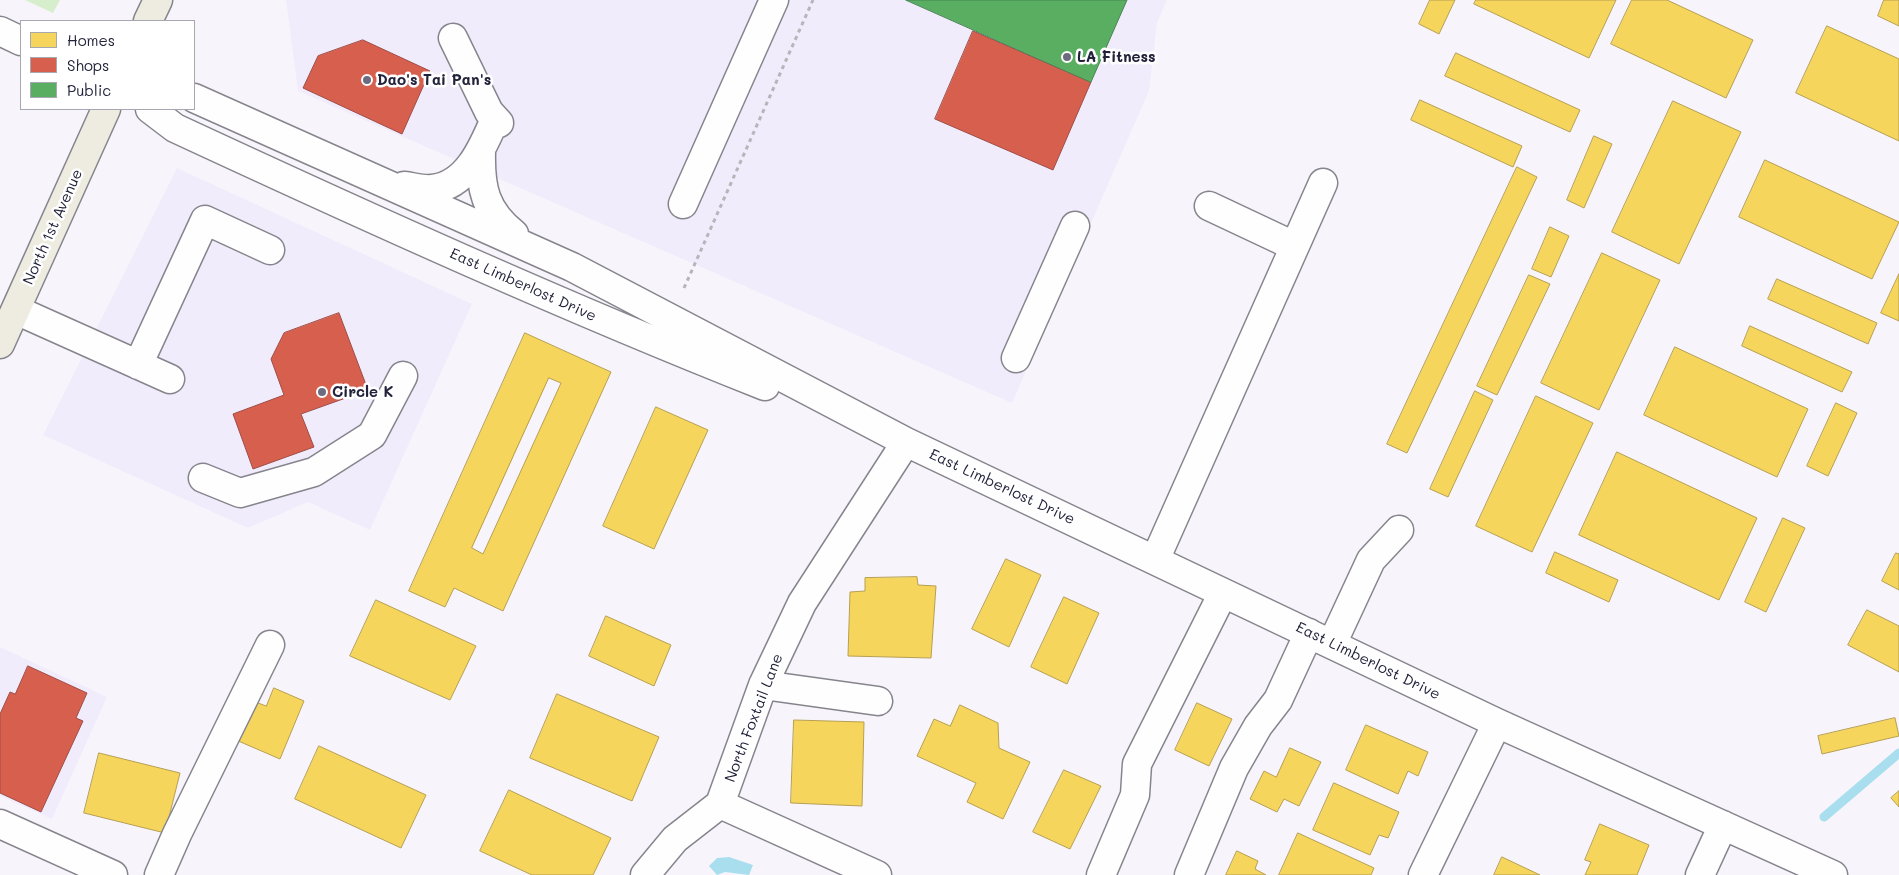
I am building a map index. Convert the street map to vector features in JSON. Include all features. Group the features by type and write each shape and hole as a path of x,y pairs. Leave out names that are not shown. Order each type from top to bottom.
{"main road":[{"path":"148,20 158,0"},
{"name":"North 1st Avenue","path":"0,344 106,110"}],"street":[{"path":"683,204 774,0"},
{"path":"0,31 20,41"},
{"path":"390,185 432,189 452,182 480,152 497,121 489,112 453,38"},
{"name":"East Limberlost Drive","path":"195,98 572,267 906,442 1496,723 1833,875"},
{"name":"East Limberlost Drive","path":"151,110 174,128 504,278 645,339 906,442"},
{"path":"480,152 483,190 489,209 504,226 533,249"},
{"path":"1155,560 1323,183"},
{"path":"1209,206 1294,246"},
{"path":"138,365 204,220 270,250"},
{"path":"1016,358 1075,226"},
{"path":"16,310 170,379"},
{"path":"203,478 240,493 314,472 372,435 403,376"},
{"name":"North Foxtail Lane","path":"720,804 763,685 802,603 906,442"},
{"path":"1189,875 1234,768 1258,726 1320,639 1371,560 1399,530"},
{"path":"1101,875 1135,795 1137,764 1223,592"},
{"path":"159,875 177,834 270,645"},
{"path":"763,685 878,701"},
{"path":"1423,875 1496,723"},
{"path":"646,875 675,839 720,804 877,875"},
{"path":"0,824 114,875"},
{"path":"1700,875 1723,825"}],"path":[{"path":"684,288 813,0"}],"shaded area":[{"path":"286,0 1167,0 1157,23 1149,91 1012,403 298,91"},
{"path":"177,168 472,304 370,530 308,502 248,528 43,435"},
{"path":"0,647 107,697 52,819 0,796"}],"green space":[{"path":"25,0 60,0 53,13"}],"water":[{"path":"729,857 753,865 749,875 725,872 717,875 709,866 717,858"}],"building: Homes":[{"path":"1430,0 1455,0 1439,34 1419,24"},
{"path":"1476,0 1616,0 1589,58 1474,4"},
{"path":"1632,0 1667,0 1753,40 1726,98 1611,44"},
{"path":"1884,0 1899,0 1899,26 1878,16"},
{"path":"1827,26 1899,59 1899,141 1796,93"},
{"path":"1456,53 1580,110 1570,132 1445,76"},
{"path":"1420,100 1522,146 1513,167 1411,120"},
{"path":"1673,101 1741,132 1679,264 1612,232"},
{"path":"1594,136 1612,144 1584,208 1567,200"},
{"path":"1765,160 1899,222 1872,279 1739,217"},
{"path":"1517,167 1537,177 1407,453 1387,444"},
{"path":"1550,227 1569,236 1551,277 1532,269"},
{"path":"1602,253 1660,280 1599,410 1541,383"},
{"path":"1899,274 1899,321 1881,313"},
{"path":"1529,275 1550,284 1497,395 1477,386"},
{"path":"1777,279 1877,323 1868,344 1768,299"},
{"path":"1750,326 1852,372 1842,392 1742,346"},
{"path":"525,333 611,372 503,611 454,588 445,607 409,591","holes":["549,378 561,383 483,554 472,548"]},
{"path":"1675,347 1808,409 1777,477 1644,415"},
{"path":"1475,391 1493,400 1448,497 1430,489"},
{"path":"1536,396 1593,423 1532,552 1476,526"},
{"path":"1836,403 1857,413 1828,476 1807,466"},
{"path":"656,407 708,430 654,549 603,526"},
{"path":"1617,452 1757,518 1719,600 1579,535"},
{"path":"1783,518 1805,528 1766,612 1745,602"},
{"path":"1555,552 1618,580 1609,602 1546,573"},
{"path":"1896,553 1899,554 1899,590 1882,581"},
{"path":"1006,559 1041,575 1009,647 972,629"},
{"path":"917,577 918,585 936,586 931,658 848,656 850,592 865,591 865,578"},
{"path":"1064,597 1099,613 1067,684 1031,667"},
{"path":"376,600 476,646 450,700 350,656"},
{"path":"1867,610 1899,626 1899,672 1848,645"},
{"path":"606,616 671,645 654,686 589,656"},
{"path":"274,688 304,701 280,759 236,740 253,701 266,706"},
{"path":"557,694 659,737 632,801 530,758"},
{"path":"1197,703 1232,719 1209,766 1175,750"},
{"path":"960,705 998,723 999,748 1030,762 1003,819 967,802 976,783 917,756 934,719 950,726"},
{"path":"1895,718 1899,736 1822,754 1818,736"},
{"path":"794,720 864,722 862,806 791,803"},
{"path":"1366,725 1428,752 1418,776 1408,771 1398,794 1346,770"},
{"path":"319,746 426,795 401,848 295,799"},
{"path":"1290,748 1321,762 1299,806 1284,799 1277,812 1250,799 1264,771 1276,777"},
{"path":"99,753 180,773 165,833 84,813"},
{"path":"1064,770 1101,786 1070,849 1033,832"},
{"path":"1334,783 1399,812 1388,838 1379,835 1370,855 1313,830"},
{"path":"509,790 611,838 593,875 532,875 480,851"},
{"path":"1899,791 1899,807 1891,798"},
{"path":"1600,824 1649,845 1637,875 1585,875 1591,862 1585,860"},
{"path":"1298,833 1374,868 1371,875 1279,875"},
{"path":"1237,851 1258,861 1255,869 1266,875 1226,875"},
{"path":"1502,857 1540,875 1494,875"}],"building: Shops":[{"path":"973,31 1091,82 1053,170 935,119"},
{"name":"Dao's Tai Pan's","path":"363,40 430,71 402,134 303,88 318,56"},
{"name":"Circle K","path":"339,313 368,390 301,414 314,447 253,469 233,414 284,395 271,359 284,333"},
{"path":"28,666 87,693 76,718 83,721 41,812 0,793 0,714 10,692 15,694"}],"building: Public":[{"name":"LA Fitness","path":"906,0 1127,0 1091,82"}],"waterway":[{"path":"1824,817 1899,753"}],"place":[{"name":"LA Fitness","path":"1067,57"},
{"name":"Dao's Tai Pan's","path":"367,80"},
{"name":"Circle K","path":"322,392"}]}
